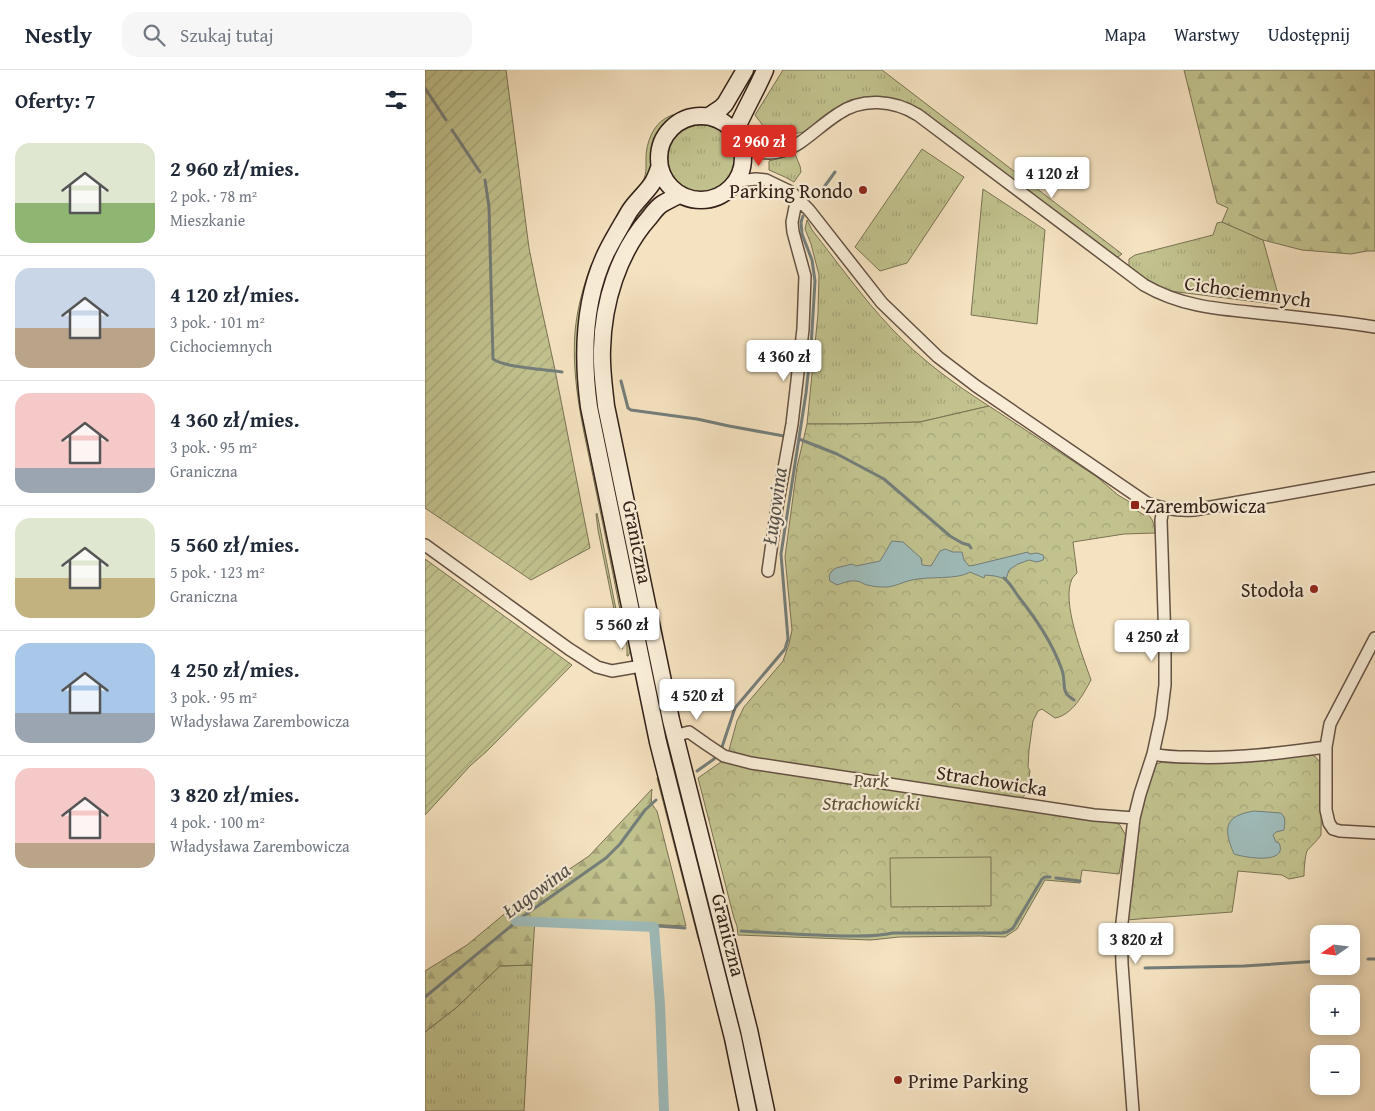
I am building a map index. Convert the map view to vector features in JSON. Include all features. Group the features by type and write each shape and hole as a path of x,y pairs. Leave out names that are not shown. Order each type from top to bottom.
{"main road":[{"path":"709,116 722,121 735,132 742,147 743,165 738,181 725,194 711,200 694,201 679,195 667,185 659,168 659,152 664,136 675,124 696,117 709,116 717,112 724,105 745,70"},
{"path":"735,132 765,70"},
{"name":"Graniczna","path":"659,168 650,187 631,209 604,258 592,292 585,344 587,388 589,407 641,666 658,742 733,1038 748,1111"},
{"name":"Graniczna","path":"679,195 659,207 641,227 618,270 605,316 602,350 603,373 607,406 674,736 749,1030 766,1111"}],"street":[{"name":"Cichociemnych","path":"742,147 761,154 782,151 801,142 837,115 852,107 874,103 901,106 918,115 1155,292 1172,299 1217,309 1375,327"},
{"path":"738,181 766,180 786,189 797,197 882,303 938,357 976,386 1147,503 1163,509 1194,510 1375,478"},
{"path":"768,571 792,424 803,329 805,276 792,222 797,197"},
{"path":"1133,1111 1121,931 1134,818 1153,754 1161,717 1165,685 1161,520 1163,509"},
{"path":"425,545 597,667 612,671 641,666"},
{"path":"1375,638 1330,724 1326,747 1326,810 1329,823 1333,829 1340,831 1375,833"},
{"name":"Strachowicka","path":"674,736 689,732 724,756 751,763 1094,815 1134,818"},
{"path":"1153,754 1217,758 1326,747"}],"green space":[{"path":"425,70 506,70 529,248 590,548 531,580 425,508"},
{"path":"783,70 882,70 1122,254 1118,257 1115,256 925,113 902,101 877,97 844,104 803,132 771,139 771,136 767,135 764,127 755,115"},
{"path":"1184,70 1375,70 1375,251 1351,254 1302,250 1263,240 1222,222 1228,208 1217,203"},
{"path":"681,112 658,135 653,147 652,174 641,185 646,172 646,152 651,135 661,121"},
{"path":"702,125 715,128 726,135 733,146 736,159 733,172 726,183 715,190 702,193 689,190 678,183 671,172 668,159 671,146 678,135 689,128"},
{"path":"922,149 964,177 907,263 880,271 855,247"},
{"path":"795,154 801,172 794,182 769,170 769,161"},
{"path":"983,189 1045,230 1037,324 971,315"},
{"path":"649,202 652,205 598,323 658,694 654,695 597,410 591,348 595,311 609,264 629,228"},
{"path":"807,220 812,230 860,292 902,339 937,370 989,406 920,422 807,424 818,314 819,275 805,229"},
{"path":"1222,222 1263,240 1281,305 1170,291 1148,280 1129,266 1129,259 1135,255 1213,235 1217,223"},
{"path":"591,265 593,269 582,310 631,650 628,656 614,577 583,429 575,371 576,323 585,282"},
{"name":"Park Strachowicki","path":"989,406 1097,477 1118,495 1138,507 1136,510 1144,515 1145,512 1150,516 1154,524 1155,533 1124,534 1073,542 1077,573 1072,579 1069,589 1069,601 1074,629 1091,680 1081,698 1067,713 1055,718 1042,709 1038,711 1033,721 1029,750 1028,767 1030,771 1026,794 1019,800 1111,821 1120,825 1126,836 1119,874 1082,870 1080,883 1045,880 1017,929 1005,937 899,937 871,940 738,935 698,778 721,762 729,750 737,721 744,707 783,661 789,644 792,630 785,557 797,467 807,424 920,422"},
{"path":"597,513 623,645 622,649 598,530"},
{"path":"425,559 572,665 470,766 425,815"},
{"path":"662,709 735,997 760,1111 755,1111 656,710"},
{"path":"1304,752 1315,757 1322,767 1321,835 1307,851 1304,876 1289,879 1282,875 1238,871 1232,912 1126,920 1141,808 1154,765 1165,761"},
{"path":"657,778 661,780 713,983 711,986 706,962 698,938"},
{"path":"652,789 651,801 657,811 686,926 535,919 532,965 500,966 457,1007 425,1032 425,971 467,945 514,906 589,856"},
{"path":"991,857 991,906 891,907 890,858"},
{"path":"532,965 524,1111 425,1111 425,1032 457,1007 500,966"}],"water":[{"path":"892,541 903,542 921,558 922,565 931,566 940,551 945,549 953,552 962,552 964,560 969,566 1028,552 1029,554 1037,553 1044,557 1043,560 1037,562 1029,560 1018,564 1009,570 1006,579 985,575 984,578 970,572 951,577 912,580 886,587 866,585 859,581 837,585 830,581 829,576 836,568 880,561"},
{"path":"1254,811 1281,813 1284,817 1284,830 1273,835 1280,847 1277,855 1259,858 1234,854 1228,837 1229,825 1237,816"}],"waterway":[{"path":"425,88 446,120"},
{"path":"452,130 480,172"},
{"path":"819,194 835,172"},
{"path":"485,180 489,207 493,359 516,366 562,372"},
{"name":"Ługowina","path":"697,771 714,759 722,747 735,708 785,649 788,639 781,554 806,393 815,281 812,260 802,234 801,222 803,216"},
{"path":"621,381 628,408 631,410 697,419 784,436"},
{"path":"799,439 837,454 884,479 950,536 969,545 971,548"},
{"path":"1004,578 1043,631 1062,670 1065,690 1069,697 1074,700"},
{"name":"Ługowina","path":"425,997 522,917 606,858 620,844 645,810 656,800"},
{"path":"741,931 843,936 874,936 893,933 1002,933 1013,928 1042,879 1050,877"},
{"path":"1056,878 1080,881"},
{"path":"516,921 654,927 660,1005 664,1111"},
{"path":"654,927 685,928"},
{"path":"1368,959 1375,959"},
{"path":"1145,968 1244,966 1310,962"}],"place":[{"name":"Parking Rondo","path":"863,190"},
{"name":"Zarembowicza","path":"1135,505"},
{"name":"Stodoła","path":"1314,589"},
{"name":"Prime Parking","path":"898,1080"}]}
